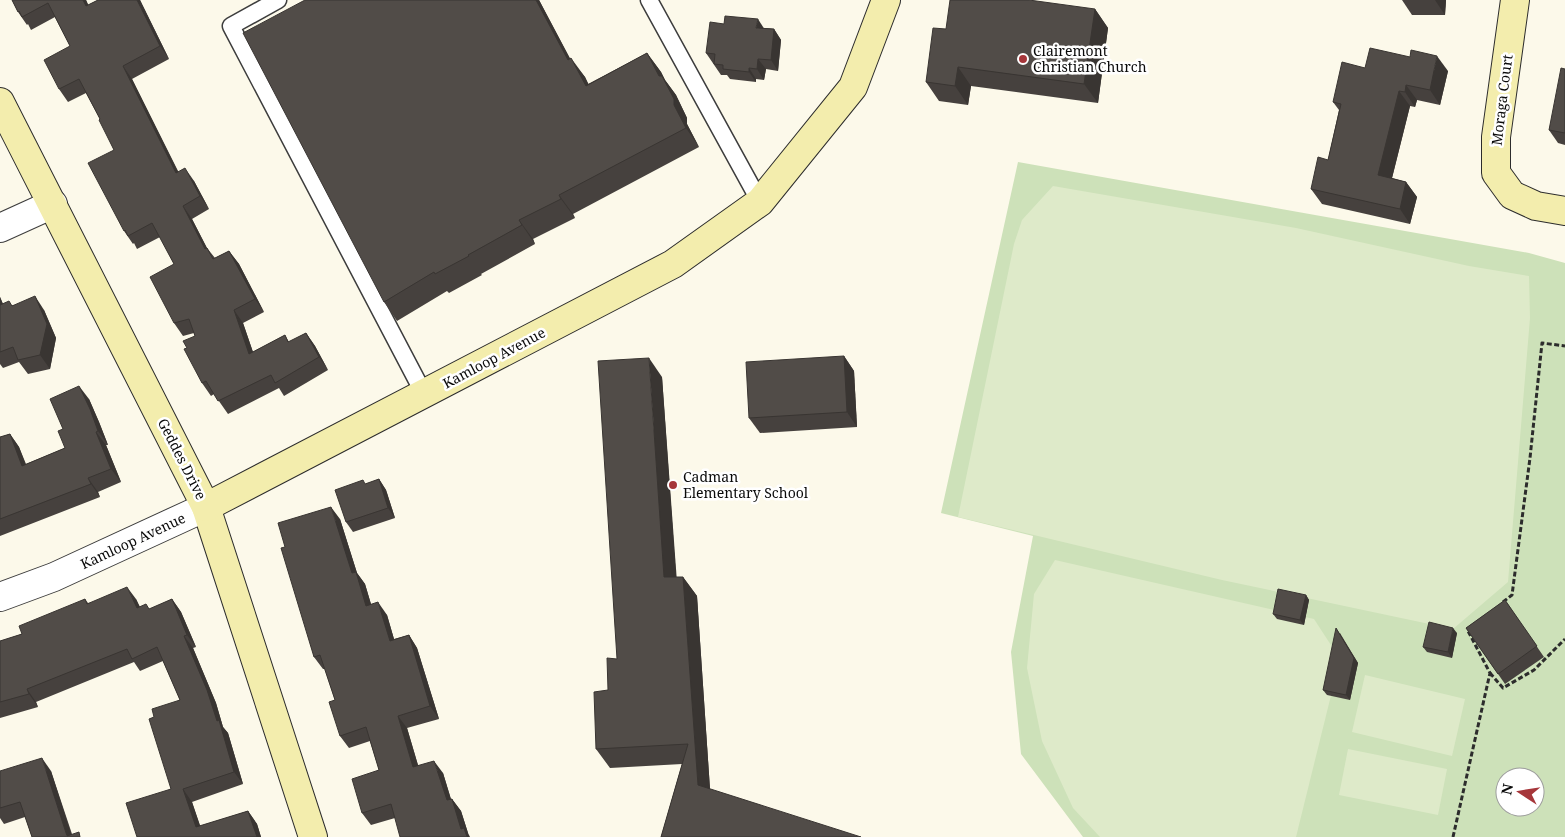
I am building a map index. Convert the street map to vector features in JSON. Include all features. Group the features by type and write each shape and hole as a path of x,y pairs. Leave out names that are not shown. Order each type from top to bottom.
{"street":[{"name":"Kamloop Avenue","path":"0,597 54,577 206,507 673,264 760,202 853,87 886,0"},
{"name":"Moraga Court","path":"1515,0 1496,137 1496,174 1512,195 1536,206 1565,211"},
{"name":"Geddes Drive","path":"0,102 206,507 313,837"},
{"path":"0,228 53,204"}],"lane":[{"path":"278,0 231,26 424,394"},
{"path":"649,0 760,202"}],"path":[{"path":"1498,607 1512,595 1530,458 1542,343 1565,346"},
{"path":"1476,625 1468,631 1490,673 1503,688 1534,670 1565,639"},
{"path":"1453,837 1490,673"}],"green space":[{"path":"1018,162 1529,253 1565,263 1565,837 1083,837 1021,754 1011,652 1033,536 941,513"},
{"path":"1053,186 1296,228 1469,266 1529,276 1530,318 1508,582 1453,629 1222,580 958,517 1014,244 1022,220"},
{"path":"1055,560 1314,619 1340,659 1296,837 1100,837 1073,808 1042,741 1027,668 1034,594"},
{"path":"1365,675 1465,699 1452,756 1352,732"},
{"path":"1348,749 1447,769 1438,815 1339,795"}],"building":[{"path":"12,0 83,0 86,6 98,0 137,0 160,46 123,66 176,173 185,168 200,196 183,206 205,249 207,248 213,259 229,251 255,299 234,310 249,354 285,335 288,342 306,333 319,357 275,383 271,375 218,401 206,381 202,383 184,349 187,348 183,341 195,336 189,319 174,323 150,277 174,264 152,223 128,236 124,231 88,163 114,150 100,119 79,79 59,89 44,60 70,46 48,3 22,17"},
{"path":"305,0 536,0 568,60 571,58 586,86 647,53 674,99 674,105 686,128 559,195 561,199 519,220 522,225 469,256 435,274 434,272 384,302 243,33"},
{"path":"950,0 1029,0 1095,9 1084,84 958,67 955,86 926,82 933,28 946,29"},
{"path":"725,16 758,19 756,28 774,29 771,60 758,59 757,69 749,68 749,72 723,69 723,65 714,64 715,54 706,53 710,22 724,24"},
{"path":"1370,48 1410,57 1411,50 1437,56 1430,90 1406,85 1405,92 1399,91 1378,175 1406,182 1400,209 1311,189 1318,157 1328,160 1341,104 1333,102 1342,62 1365,68"},
{"path":"1561,68 1565,69 1565,133 1549,130"},
{"path":"35,296 47,324 40,355 18,360 13,347 0,352 0,305 9,301 12,306"},
{"path":"844,356 847,412 749,418 746,362"},
{"path":"649,358 664,577 683,577 698,785 861,837 661,837 688,744 596,749 594,692 608,690 607,658 617,659 598,361"},
{"path":"79,386 90,409 98,431 96,432 111,469 88,478 91,484 0,519 0,437 10,434 22,466 65,448 58,431 63,429 50,399"},
{"path":"379,479 388,508 346,522 335,490 363,480 365,484"},
{"path":"331,507 352,573 356,572 366,606 378,602 390,641 409,635 430,706 398,716 413,767 434,761 447,800 452,799 461,829 464,828 467,837 400,837 391,804 362,813 352,779 379,770 366,727 340,736 329,702 335,700 320,655 314,657 281,548 285,547 278,523"},
{"path":"127,587 137,608 146,604 149,609 172,599 187,635 184,636 207,690 217,721 219,720 234,772 183,789 196,827 248,811 257,837 137,837 126,803 171,789 149,719 154,717 152,709 180,700 157,647 132,659 127,649 27,689 29,694 0,702 0,641 22,634 19,626 85,599 87,604"},
{"path":"1278,589 1306,595 1300,620 1273,614"},
{"path":"1505,600 1537,646 1498,674 1466,628"},
{"path":"1429,622 1453,628 1448,652 1423,647"},
{"path":"1336,628 1354,658 1346,695 1323,690"},
{"path":"42,758 67,836 79,832 80,837 32,837 20,802 0,808 0,771"}],"place":[{"name":"Clairemont Christian Church","path":"1023,59"},
{"name":"Cadman Elementary School","path":"673,485"}]}
